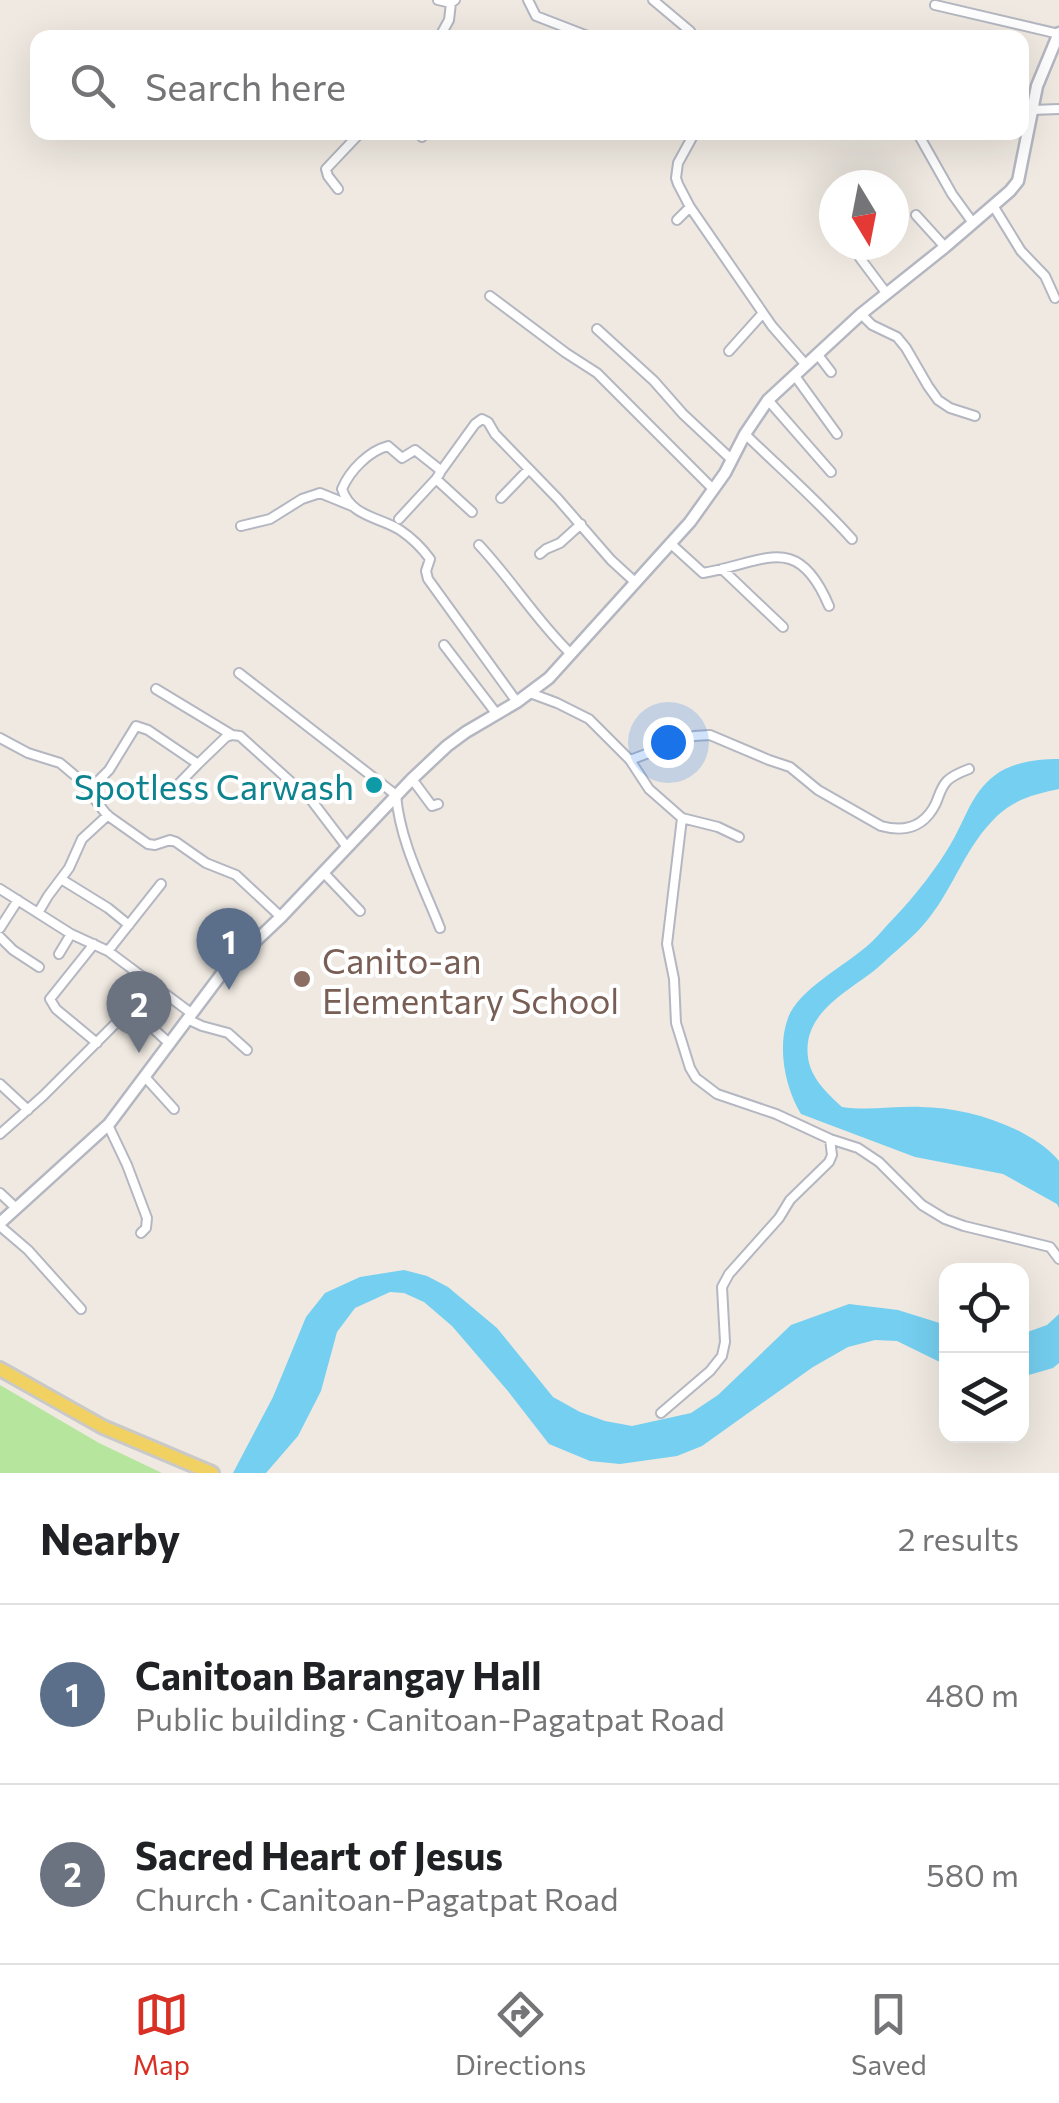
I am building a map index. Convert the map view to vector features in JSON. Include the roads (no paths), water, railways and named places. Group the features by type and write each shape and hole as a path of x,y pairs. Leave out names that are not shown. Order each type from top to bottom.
{"main road":[{"path":"0,1369 103,1427 212,1473"}],"street":[{"path":"438,0 453,1 443,30"},
{"path":"528,0 536,16 572,30"},
{"path":"653,0 690,30"},
{"path":"934,5 1059,33 1029,116"},
{"path":"1030,110 1059,109"},
{"path":"338,189 326,169 353,140"},
{"path":"691,140 678,163 676,178 690,207 772,326 806,365"},
{"path":"922,140 973,223"},
{"path":"81,1308 0,1224 108,1125 223,972 282,917 412,779 447,746 550,678 690,522 725,473 768,400 861,314 994,206 1018,180 1025,140"},
{"path":"994,206 1022,251 1045,276 1055,298"},
{"path":"678,220 690,207"},
{"path":"916,214 945,247"},
{"path":"862,260 887,294"},
{"path":"490,296 566,354 598,372 712,488"},
{"path":"730,350 763,313"},
{"path":"861,314 906,348 938,400 974,416"},
{"path":"598,328 731,458"},
{"path":"818,355 831,372"},
{"path":"796,376 837,434"},
{"path":"768,400 831,472"},
{"path":"399,520 438,475 474,424 482,419 635,582"},
{"path":"745,434 786,476 823,506 852,539"},
{"path":"472,512 417,450 401,458 388,446 382,447 353,470 344,483 344,494 356,507 370,518 399,529 420,546 430,559 426,571 432,586 517,702"},
{"path":"501,498 529,468"},
{"path":"241,526 270,519 320,493 356,507"},
{"path":"540,554 560,543 580,524"},
{"path":"670,544 703,573 772,556 790,558 802,564 820,584 829,606"},
{"path":"479,545 570,653"},
{"path":"722,569 783,627"},
{"path":"444,645 496,714"},
{"path":"239,673 396,795 409,852 440,928"},
{"path":"156,689 246,740 312,801 347,847"},
{"path":"530,693 589,719 630,760 648,788 682,818 738,836"},
{"path":"88,790 110,770 136,726 198,764"},
{"path":"630,760 694,736 710,734 790,767 818,790 892,829 910,828 923,821 946,782 969,769"},
{"path":"168,795 220,742 232,735"},
{"path":"0,738 28,753 60,762 108,815 148,844 174,840 206,864 236,875 282,917"},
{"path":"412,779 432,806 438,804"},
{"path":"38,913 69,868 82,839 108,815"},
{"path":"682,818 667,944 674,979 674,1014 690,1068 702,1084 717,1094 858,1148 936,1214 964,1226 1050,1246 1059,1259"},
{"path":"323,872 360,911"},
{"path":"61,879 129,924"},
{"path":"108,951 161,884"},
{"path":"0,889 71,934 108,951 202,1026 228,1032 247,1050"},
{"path":"0,928 18,900"},
{"path":"60,954 71,934"},
{"path":"0,938 39,967"},
{"path":"94,944 50,1000 96,1043"},
{"path":"0,1134 133,1010 170,1044"},
{"path":"145,1077 174,1109"},
{"path":"0,1084 28,1110"},
{"path":"108,1125 147,1218 141,1233"},
{"path":"662,1413 722,1356 722,1287 790,1200 829,1162 830,1139"},
{"path":"0,1193 16,1208"}],"water":[{"path":"1059,759 1059,789 1026,798 997,816 977,840 924,924 819,1016 812,1028 808,1053 816,1079 842,1107 957,1111 995,1121 1031,1138 1059,1161 1059,1208 1003,1174 915,1157 801,1114 787,1080 783,1042 793,1008 811,988 870,944 909,901 940,861 986,783 1017,764"},
{"path":"404,1270 448,1287 497,1328 553,1397 580,1412 632,1426 691,1413 718,1395 791,1325 849,1304 898,1310 939,1323 939,1362 897,1341 875,1340 848,1347 813,1367 702,1446 677,1456 620,1464 590,1461 549,1444 452,1326 424,1302 390,1292 355,1308 337,1332 321,1391 298,1436 266,1473 233,1473 273,1397 306,1317 325,1293 360,1277"},
{"path":"1059,1314 1059,1363 1029,1375 1029,1331 1047,1325"}],"place":[{"name":"Spotless Carwash","path":"374,785"},
{"name":"Canito-an Elementary School","path":"302,979"},
{"name":"Canitoan Barangay Hall","path":"229,990"},
{"name":"Sacred Heart of Jesus","path":"139,1053"}]}
